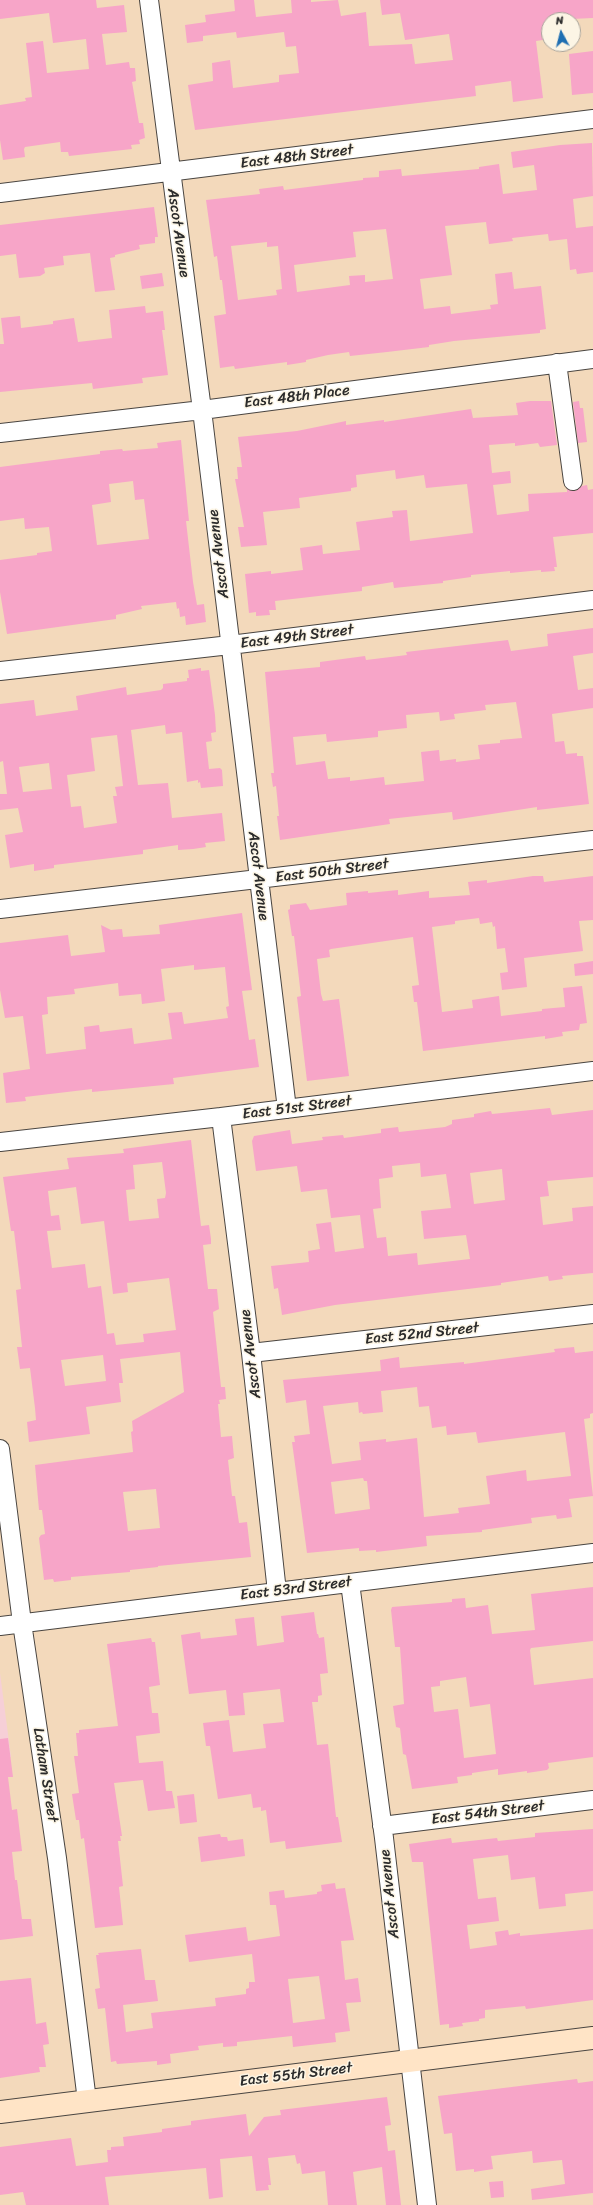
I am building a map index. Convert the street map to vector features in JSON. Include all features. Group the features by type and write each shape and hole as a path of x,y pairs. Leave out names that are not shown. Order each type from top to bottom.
{"street":[{"name":"Ascot Avenue","path":"149,0 170,173 202,410 287,1109"},
{"name":"East 48th Street","path":"0,193 170,173 593,119"},
{"name":"East 48th Place","path":"0,433 202,410 593,359"},
{"path":"557,364 573,481"},
{"name":"East 49th Street","path":"0,671 230,645 593,600"},
{"name":"East 50th Street","path":"0,909 593,840"},
{"name":"East 51st Street","path":"0,1142 221,1117 593,1071"},
{"name":"Ascot Avenue","path":"221,1117 251,1353 277,1592"},
{"name":"East 52nd Street","path":"251,1353 593,1314"},
{"name":"Latham Street","path":"0,1449 22,1623 57,1858 86,2101"},
{"name":"East 53rd Street","path":"0,1626 593,1553"},
{"name":"Ascot Avenue","path":"350,1583 382,1826 427,2205"},
{"name":"East 54th Street","path":"382,1826 593,1800"},
{"name":"East 55th Street","path":"0,2112 593,2038"}],"shaded area":[{"path":"0,1673 11,1757 0,1758"}],"building":[{"path":"0,0 96,0 97,8 124,5 127,32 102,34 106,65 129,62 130,68 135,68 136,81 132,82 139,123 143,123 145,138 139,140 140,144 131,145 132,149 69,156 68,152 61,152 60,142 25,147 25,157 3,160 0,140 0,105 26,101 25,98 32,97 26,43 43,41 47,73 89,69 86,39 53,43 49,13 0,19"},
{"path":"234,0 254,0 256,17 292,13 291,0 311,0 311,2 338,0 341,16 366,12 369,46 412,44 415,64 453,60 449,34 405,40 400,13 382,15 380,0 593,0 593,18 581,19 581,12 541,12 541,40 536,41 543,98 513,102 511,81 475,86 476,96 195,130 188,85 213,81 212,63 230,60 233,88 279,82 279,75 299,73 296,46 286,47 284,32 237,38 236,32 203,36 203,41 187,43 185,25 206,22 205,15 235,11"},
{"path":"593,51 593,93 572,95 569,54"},
{"path":"592,143 593,196 573,199 576,228 593,226 593,272 577,274 576,269 570,270 567,239 549,241 548,234 512,238 513,241 489,244 486,222 445,226 452,275 420,279 424,309 450,306 451,314 491,309 490,305 498,304 495,274 512,272 514,289 541,286 546,329 540,330 540,333 454,341 429,345 429,347 350,356 349,352 328,355 306,360 306,362 287,365 287,362 235,369 234,366 220,368 214,316 226,314 222,280 220,280 217,256 214,257 206,200 260,194 259,189 283,186 284,190 363,180 363,178 379,177 379,171 401,169 402,176 479,169 479,167 499,164 503,194 537,190 534,165 513,168 511,152 560,145","holes":["386,229 393,279 365,282 365,275 349,276 350,285 297,292 294,265 356,257 353,232","267,242 267,247 278,246 282,289 276,290 277,295 238,300 231,246"]},
{"path":"154,207 158,237 155,237 155,243 139,245 140,249 115,255 115,257 110,258 115,290 95,292 90,253 63,256 64,265 44,268 45,273 40,276 19,278 16,254 0,256 0,225"},
{"path":"162,273 164,286 142,289 140,276"},
{"path":"145,306 146,313 163,311 165,330 162,330 168,375 142,378 143,383 93,389 92,383 0,392 0,344 4,344 1,318 20,316 21,328 53,324 53,321 74,318 78,342 112,338 109,310"},
{"path":"551,401 557,445 540,447 538,443 515,446 515,443 489,445 492,473 510,471 511,483 493,485 497,515 529,511 528,494 567,492 567,489 575,491 582,486 587,485 588,490 593,489 593,533 553,537 557,567 554,567 555,571 541,572 541,570 510,573 510,571 471,575 471,577 443,581 443,583 394,588 393,582 362,587 362,591 275,601 276,610 269,610 270,615 256,616 256,612 249,613 245,574 271,571 271,574 303,570 300,548 322,545 323,554 360,550 356,522 393,517 392,511 407,510 410,541 473,533 467,484 426,488 424,475 396,479 395,470 356,475 357,487 351,488 351,491 299,498 300,508 263,512 267,545 241,547 238,527 244,527 235,479 238,479 237,467 242,467 238,437 297,431 346,421 346,425 384,420 384,422 471,409 473,418 518,415 516,403"},
{"path":"579,401 580,408 583,408 587,442 578,443 573,402"},
{"path":"181,440 189,521 186,521 193,582 197,605 204,604 206,622 186,625 185,616 180,617 179,608 177,609 176,602 141,606 142,609 116,615 116,619 7,634 0,592 0,560 37,555 37,553 52,551 49,527 25,529 24,518 0,521 0,467 100,454 100,451 158,448 157,443","holes":["133,481 135,500 144,499 149,539 97,545 92,505 111,502 109,484"]},
{"path":"593,628 593,653 573,656 578,690 593,688 593,708 552,714 555,742 564,741 566,754 577,753 577,756 583,756 589,804 537,810 537,807 453,820 452,812 389,819 390,824 280,840 277,816 279,816 276,786 273,787 271,773 274,773 265,672 320,667 320,662 365,656 366,660 407,655 406,652 508,640 511,651 548,646 547,634","holes":["516,702 522,738 500,740 500,743 478,745 480,759 456,762 456,759 440,761 439,750 421,752 424,781 385,785 384,777 350,781 350,777 328,779 325,761 296,765 293,737 326,734 327,742 378,737 378,731 407,728 406,715 439,712 440,721 455,719 454,714 486,710 485,705"]},
{"path":"201,668 201,671 209,670 216,732 211,733 212,741 206,742 209,769 220,768 222,770 223,786 201,788 198,780 187,782 182,732 166,734 165,725 131,730 138,785 168,783 172,818 222,813 225,841 205,843 206,847 193,849 178,850 178,845 143,850 143,854 54,865 54,868 34,871 34,864 10,868 5,835 23,832 18,808 0,810 0,794 7,794 3,761 0,762 0,704 34,700 36,716 78,710 76,696 126,687 127,695 161,690 163,688 163,684 187,681 187,678 189,678 188,670","holes":["117,735 123,786 115,787 117,796 113,796 117,823 84,828 81,806 71,807 67,775 95,771 91,738","49,763 52,789 23,792 19,767"]},
{"path":"533,876 543,876 544,882 593,876 593,920 579,921 583,951 524,958 527,987 502,990 500,973 508,972 505,948 497,949 495,926 493,927 492,922 480,924 479,918 455,921 455,924 432,927 442,1012 473,1008 472,1000 499,996 501,1016 542,1011 542,1009 565,1007 563,988 582,986 587,1023 580,1024 579,1030 562,1032 563,1036 545,1039 545,1036 423,1051 417,1002 414,1002 412,986 419,985 413,937 331,949 329,950 330,957 317,959 321,994 323,1001 339,999 349,1076 307,1081 297,997 301,996 294,936 292,936 288,910 290,909 290,905 306,903 310,910 347,905 346,893 368,891 368,893 398,890 398,895 429,891 429,898 470,895 468,882 487,880 487,883"},
{"path":"242,913 252,990 242,991 249,1040 255,1039 259,1067 173,1078 174,1084 92,1092 92,1089 25,1097 26,1101 6,1103 3,1073 30,1069 23,1016 5,1018 0,990 0,943 68,935 71,956 105,952 101,925 111,930 122,929 123,937 160,934 159,925","holes":["194,965 194,970 225,967 229,1006 226,1007 228,1018 184,1024 182,1012 168,1013 172,1039 134,1044 132,1028 100,1032 99,1025 84,1027 86,1049 46,1054 42,1015 48,1014 47,997 75,994 74,989 118,983 119,996 141,994 142,1004 165,1001 161,969"]},
{"path":"593,961 593,974 575,976 574,964"},
{"path":"550,1108 552,1115 593,1110 593,1177 547,1181 549,1196 540,1197 543,1225 573,1221 572,1208 593,1206 593,1273 562,1276 563,1279 549,1281 548,1276 501,1283 501,1285 335,1305 282,1315 278,1288 274,1289 271,1266 309,1262 308,1251 320,1249 316,1224 331,1222 335,1252 364,1248 360,1215 331,1218 327,1189 301,1192 297,1166 256,1171 252,1141 254,1136 290,1130 292,1144 323,1140 322,1137 343,1135 344,1138 381,1133 381,1129 398,1127 399,1132 445,1127 452,1124 452,1120 474,1117 474,1114 491,1111 492,1114","holes":["420,1163 421,1177 446,1174 451,1208 421,1211 424,1239 466,1235 470,1259 418,1265 417,1253 388,1256 386,1237 377,1238 373,1209 381,1208 379,1179 393,1177 392,1166","502,1169 505,1200 474,1204 470,1173"]},
{"path":"191,1140 201,1226 209,1225 211,1239 211,1244 203,1245 208,1289 217,1289 219,1309 213,1312 221,1387 225,1387 226,1399 219,1400 220,1404 218,1404 221,1437 232,1436 234,1458 228,1460 232,1496 235,1496 239,1523 247,1522 251,1557 158,1566 130,1570 130,1572 71,1577 71,1580 54,1582 53,1579 44,1580 39,1538 41,1535 45,1534 42,1510 39,1510 35,1465 133,1452 131,1432 133,1431 132,1421 184,1392 180,1352 120,1359 123,1383 119,1383 121,1402 86,1407 90,1434 29,1442 27,1422 36,1420 35,1408 30,1368 20,1369 17,1347 22,1347 16,1290 21,1289 14,1231 11,1231 3,1177 69,1169 67,1158 124,1153 123,1149","holes":["162,1162 166,1193 165,1198 157,1199 159,1218 129,1221 126,1190 135,1189 133,1165","76,1187 81,1224 104,1221 113,1294 128,1292 127,1283 169,1278 176,1330 143,1334 144,1342 116,1345 114,1333 107,1334 101,1286 88,1288 85,1264 52,1268 47,1231 61,1230 59,1215 51,1216 48,1191","103,1355 106,1381 65,1386 61,1360","156,1489 160,1528 128,1531 123,1492"]},
{"path":"574,1347 575,1353 593,1351 593,1413 590,1414 590,1418 584,1419 593,1496 569,1499 572,1517 557,1519 556,1515 531,1518 532,1523 482,1530 482,1532 426,1536 427,1546 376,1552 376,1550 359,1551 359,1548 307,1553 292,1442 295,1442 294,1436 310,1434 306,1400 286,1403 283,1380 381,1371 380,1360 399,1357 400,1368 464,1362 464,1364 555,1352 554,1349","holes":["417,1387 419,1407 429,1406 432,1428 446,1426 447,1435 476,1432 478,1443 565,1432 571,1476 527,1481 526,1470 486,1476 490,1504 458,1508 459,1513 424,1517 417,1438 386,1442 386,1439 359,1442 361,1460 332,1464 323,1406 358,1402 359,1413 383,1412 381,1391","363,1478 364,1481 367,1481 370,1509 335,1514 331,1482"]},
{"path":"593,1587 593,1641 531,1648 530,1650 534,1685 593,1678 593,1757 548,1763 549,1768 547,1770 527,1773 527,1771 498,1775 498,1769 472,1773 472,1775 457,1777 458,1783 412,1789 406,1755 403,1754 400,1728 396,1727 393,1706 404,1704 400,1647 395,1647 391,1610 392,1607 452,1602 452,1599 465,1598 466,1608 488,1605 492,1634 535,1630 531,1594","holes":["466,1677 470,1707 490,1704 496,1754 464,1758 458,1709 434,1712 431,1687 440,1686 440,1681"]},
{"path":"314,1612 317,1634 319,1638 324,1637 328,1673 320,1674 322,1695 318,1696 318,1702 312,1702 317,1745 328,1744 336,1817 338,1817 342,1842 286,1849 285,1841 270,1843 266,1810 261,1811 261,1807 253,1808 251,1794 218,1799 210,1746 206,1746 203,1723 229,1720 233,1752 266,1748 263,1724 284,1722 280,1689 243,1693 245,1715 229,1716 226,1690 189,1694 181,1635 200,1632 201,1639 237,1635 235,1619 254,1617 257,1646 284,1642 281,1616"},
{"path":"151,1638 152,1642 155,1642 160,1685 149,1687 152,1713 158,1713 160,1733 136,1736 139,1763 163,1761 166,1791 172,1791 175,1808 148,1811 143,1780 114,1783 122,1836 120,1836 121,1841 118,1841 123,1886 119,1887 123,1925 95,1928 84,1838 81,1839 79,1820 76,1820 72,1794 79,1793 74,1756 78,1756 76,1733 79,1733 79,1730 118,1726 107,1644"},
{"path":"8,1738 13,1777 8,1777 12,1810 17,1809 22,1851 12,1852 15,1880 17,1880 22,1919 31,1919 33,1936 0,1940 0,1739"},
{"path":"194,1794 197,1822 180,1824 177,1796"},
{"path":"593,1829 593,1891 565,1894 566,1906 539,1909 535,1877 511,1880 508,1855 473,1859 478,1899 496,1897 499,1921 467,1925 470,1949 497,1945 495,1932 508,1930 509,1935 520,1933 520,1936 593,1929 593,2000 526,2009 525,2006 485,2010 485,2018 479,2019 479,2021 462,2023 463,2026 449,2028 449,2024 440,2025 423,1862 412,1862 409,1844 451,1838 452,1843 497,1838 498,1841 535,1837 535,1833"},
{"path":"220,1834 221,1837 227,1837 228,1841 243,1839 245,1856 201,1862 198,1837"},
{"path":"335,1883 336,1889 345,1888 354,1940 341,1941 345,1980 358,1978 361,2002 346,2003 350,2031 335,2033 336,2042 293,2047 292,2036 237,2042 237,2046 223,2047 223,2043 198,2046 199,2050 170,2054 171,2063 157,2065 157,2061 117,2064 116,2061 111,2062 105,2008 98,2009 95,1989 100,1988 96,1955 99,1955 98,1953 141,1949 145,1980 155,1980 158,2001 123,2005 126,2032 153,2028 151,2013 216,2006 215,1998 246,1994 246,1989 249,1988 249,1982 255,1982 252,1954 189,1962 185,1935 246,1927 248,1941 280,1936 276,1905 270,1905 269,1892 284,1890 285,1898 317,1894 317,1892 322,1891 321,1885","holes":["319,1976 325,2019 293,2023 288,1979"]},
{"path":"31,1978 36,2024 46,2022 49,2044 43,2045 46,2067 39,2067 40,2072 0,2078 0,1981"},
{"path":"577,2079 578,2083 593,2081 593,2193 532,2200 531,2189 565,2184 562,2160 533,2163 532,2151 491,2156 493,2169 474,2172 474,2169 456,2171 452,2133 444,2134 438,2096"},
{"path":"387,2097 391,2125 385,2126 388,2151 395,2150 401,2205 386,2205 382,2167 353,2172 357,2205 328,2205 325,2171 302,2174 300,2163 297,2164 295,2155 268,2158 271,2185 268,2185 269,2190 256,2191 252,2156 220,2159 223,2197 209,2199 206,2168 105,2177 109,2205 26,2205 23,2192 0,2195 0,2147 71,2138 76,2166 108,2162 107,2150 111,2150 111,2147 124,2146 123,2137 162,2132 162,2129 191,2125 191,2121 246,2114 249,2136 264,2117 281,2115 280,2110"},
{"path":"503,2181 504,2197 491,2198 489,2182"}]}
